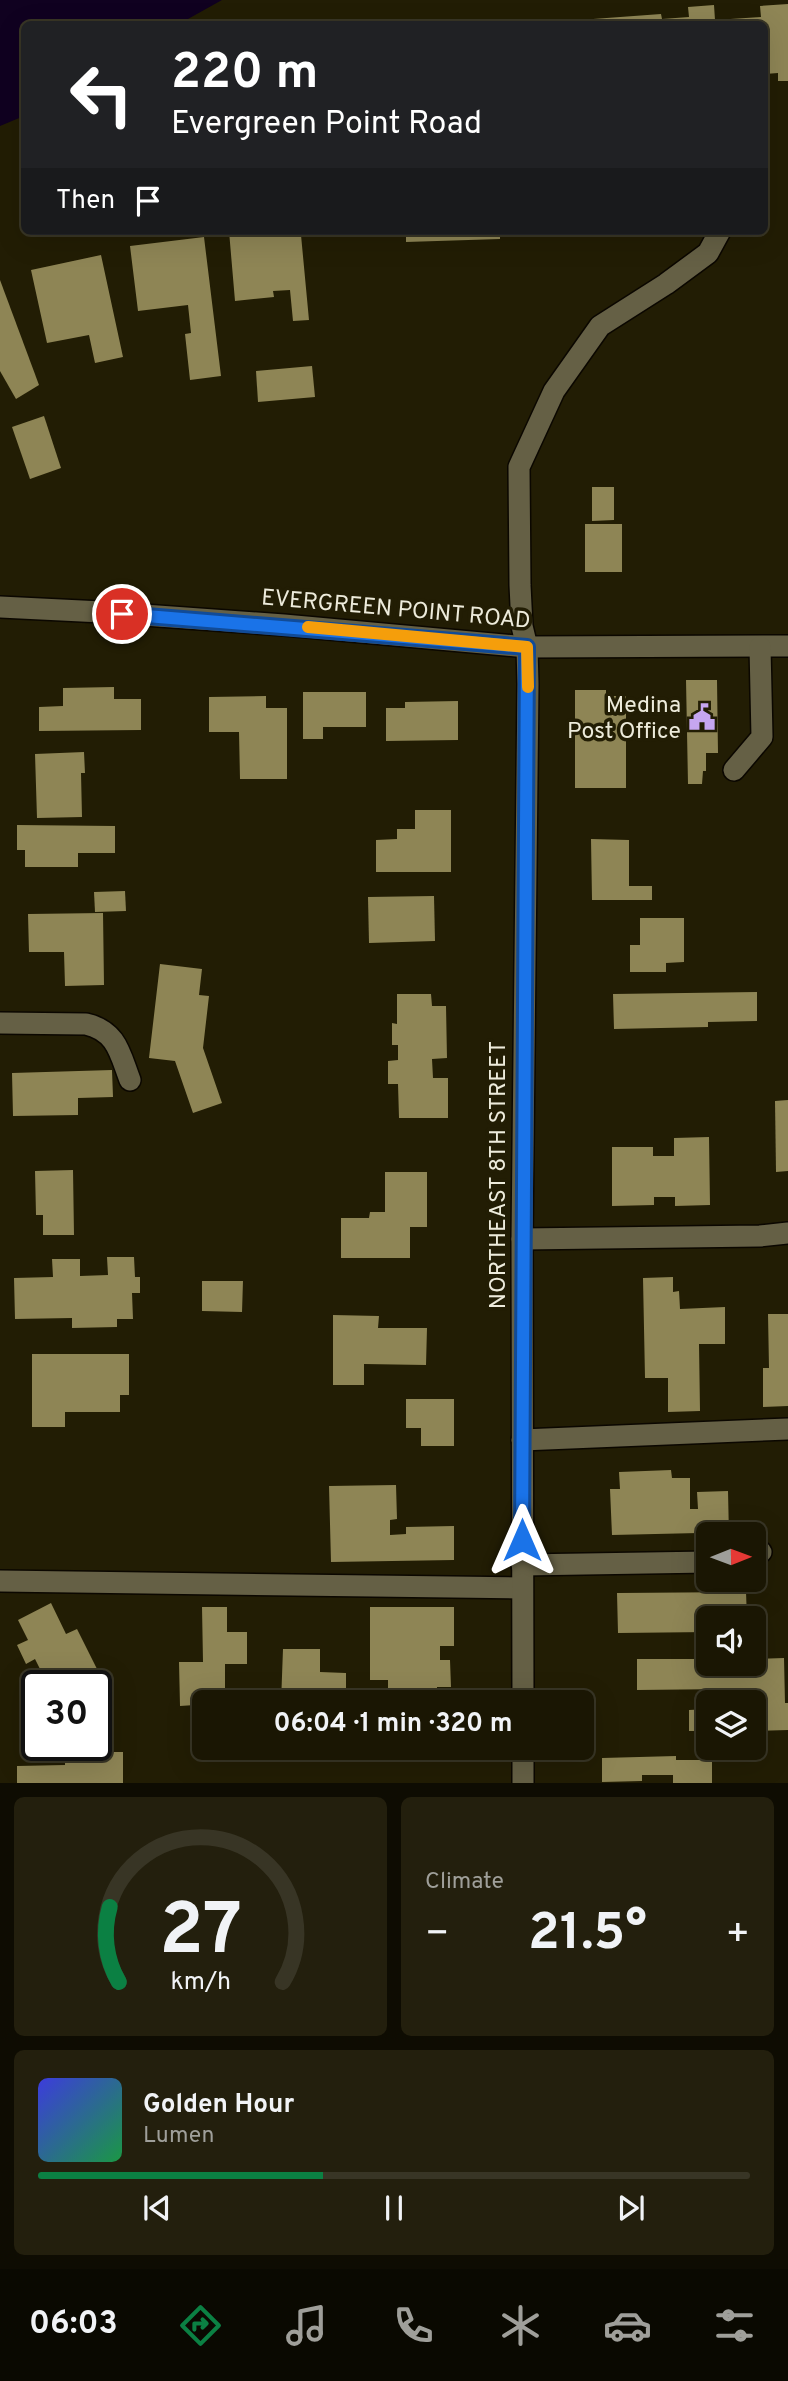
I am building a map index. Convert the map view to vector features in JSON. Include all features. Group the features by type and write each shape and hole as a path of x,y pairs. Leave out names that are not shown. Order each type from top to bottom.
{"street":[{"name":"NORTHEAST 8TH STREET","path":"523,1690 522,1239 527,647 522,625 520,585 519,467 548,401 600,326 666,284 708,253 718,235"},
{"name":"EVERGREEN POINT ROAD","path":"0,607 271,624 527,647 788,646"},
{"path":"733,771 762,737 760,646"},
{"path":"0,1023 86,1024 99,1027 114,1040 130,1080"},
{"path":"522,1239 760,1236 788,1233"},
{"path":"522,1440 788,1429"},
{"path":"522,1565 696,1562"},
{"path":"0,1581 522,1588"},
{"path":"523,1760 523,1783"}],"shaded area":[{"path":"0,0 222,0 184,21 21,21 21,117 0,126"}],"building":[{"path":"788,4 788,81 778,81 778,73 768,74 768,21 593,21 661,14 662,19 689,17 688,7 714,5 715,20 761,17 760,6"},
{"path":"229,235 301,235 309,320 293,321 290,290 273,291 274,297 235,301"},
{"path":"406,235 500,235 500,239 406,242"},
{"path":"204,237 221,376 190,380 185,334 191,333 188,305 138,311 130,246"},
{"path":"101,255 123,357 95,363 89,335 47,343 31,270"},
{"path":"0,280 39,385 16,399 0,371"},
{"path":"312,366 315,397 258,402 256,371"},
{"path":"44,416 61,468 30,479 12,427"},
{"path":"592,487 614,487 614,520 592,521"},
{"path":"585,524 622,524 622,572 585,572"},
{"name":"Medina Post Office","path":"686,680 717,680 718,753 706,753 706,771 703,771 702,784 688,784"},
{"path":"114,687 114,699 141,699 141,730 39,731 39,707 63,706 63,688"},
{"path":"575,690 606,690 606,696 626,696 626,788 575,788"},
{"path":"303,692 366,692 366,727 323,727 323,739 303,739"},
{"path":"266,696 266,708 287,708 287,779 240,779 239,732 209,732 209,697"},
{"path":"458,701 458,740 386,741 386,708 405,708 405,702"},
{"path":"84,752 85,773 81,773 82,817 37,818 35,754"},
{"path":"415,810 451,810 451,872 376,872 376,840 397,839 397,829 415,829"},
{"path":"17,825 115,826 115,853 78,853 78,867 25,867 25,850 17,850"},
{"path":"591,839 629,840 629,886 652,886 652,900 592,900"},
{"path":"125,891 126,911 95,912 94,892"},
{"path":"434,896 435,941 369,943 368,897"},
{"path":"103,913 104,985 65,986 64,952 29,952 28,914"},
{"path":"640,918 684,918 684,962 666,963 666,972 630,972 630,945 640,945"},
{"path":"160,964 202,969 199,995 209,996 203,1048 222,1103 193,1113 175,1061 149,1058"},
{"path":"757,992 757,1021 708,1022 708,1027 614,1029 613,994"},
{"path":"397,994 431,994 432,1006 446,1006 447,1058 432,1059 433,1078 448,1078 448,1118 399,1118 398,1084 388,1084 388,1061 398,1060 398,1045 392,1045 392,1023 397,1024"},
{"path":"112,1070 113,1097 78,1098 78,1115 13,1116 12,1073"},
{"path":"788,1100 788,1171 776,1172 775,1101"},
{"path":"709,1137 710,1205 675,1206 675,1197 654,1197 654,1205 612,1206 612,1147 653,1147 653,1156 674,1156 674,1138"},
{"path":"73,1170 74,1235 43,1235 43,1215 36,1215 35,1171"},
{"path":"385,1172 427,1172 427,1227 410,1227 410,1258 341,1258 341,1218 369,1218 370,1212 385,1212"},
{"path":"107,1257 134,1257 135,1277 140,1277 140,1293 132,1293 133,1319 117,1319 117,1327 72,1328 72,1318 15,1319 14,1278 53,1277 52,1259 80,1259 80,1276 108,1275"},
{"path":"673,1277 673,1292 679,1291 680,1309 725,1307 725,1344 699,1344 700,1411 668,1412 668,1378 645,1378 643,1278"},
{"path":"202,1281 243,1281 242,1312 202,1311"},
{"path":"768,1314 788,1314 788,1406 763,1407 763,1368 769,1368"},
{"path":"333,1315 379,1316 378,1328 427,1328 426,1365 364,1364 364,1385 333,1385"},
{"path":"32,1354 129,1354 129,1395 120,1395 120,1412 65,1412 65,1427 32,1427"},
{"path":"406,1399 454,1399 454,1446 421,1446 421,1428 406,1428"},
{"path":"671,1470 672,1478 690,1478 690,1509 698,1509 697,1492 728,1491 729,1522 696,1522 696,1533 612,1535 610,1489 620,1489 619,1472"},
{"path":"396,1485 397,1519 390,1520 390,1535 406,1534 406,1527 454,1526 454,1560 331,1562 329,1486"},
{"path":"746,1592 747,1606 696,1606 696,1632 618,1633 617,1593"},
{"path":"51,1603 66,1634 77,1629 98,1670 40,1670 35,1659 26,1664 17,1645 28,1640 18,1620"},
{"path":"202,1607 227,1607 227,1632 247,1632 247,1664 225,1664 225,1690 192,1690 192,1705 180,1706 179,1662 203,1662"},
{"path":"370,1607 454,1607 454,1646 440,1646 440,1660 450,1660 451,1687 437,1687 437,1690 388,1690 388,1680 370,1680"},
{"path":"283,1649 320,1649 320,1672 346,1673 346,1690 281,1690"},
{"path":"784,1658 788,1730 766,1731 766,1690 637,1690 637,1659 696,1659 696,1676 766,1676 766,1659"},
{"path":"689,1710 696,1710 696,1731 689,1731"},
{"path":"112,1752 123,1752 123,1783 17,1783 17,1766 65,1765 65,1761 112,1761"},
{"path":"676,1756 676,1760 712,1760 712,1783 673,1783 673,1775 642,1775 642,1781 602,1782 602,1758"}],"slow traffic":[{"path":"308,627 527,647 528,687"}],"place":[{"name":"Medina Post Office","path":"702,717"}],"route":[{"path":"122,614 284,625 527,647 522,1540"}]}
